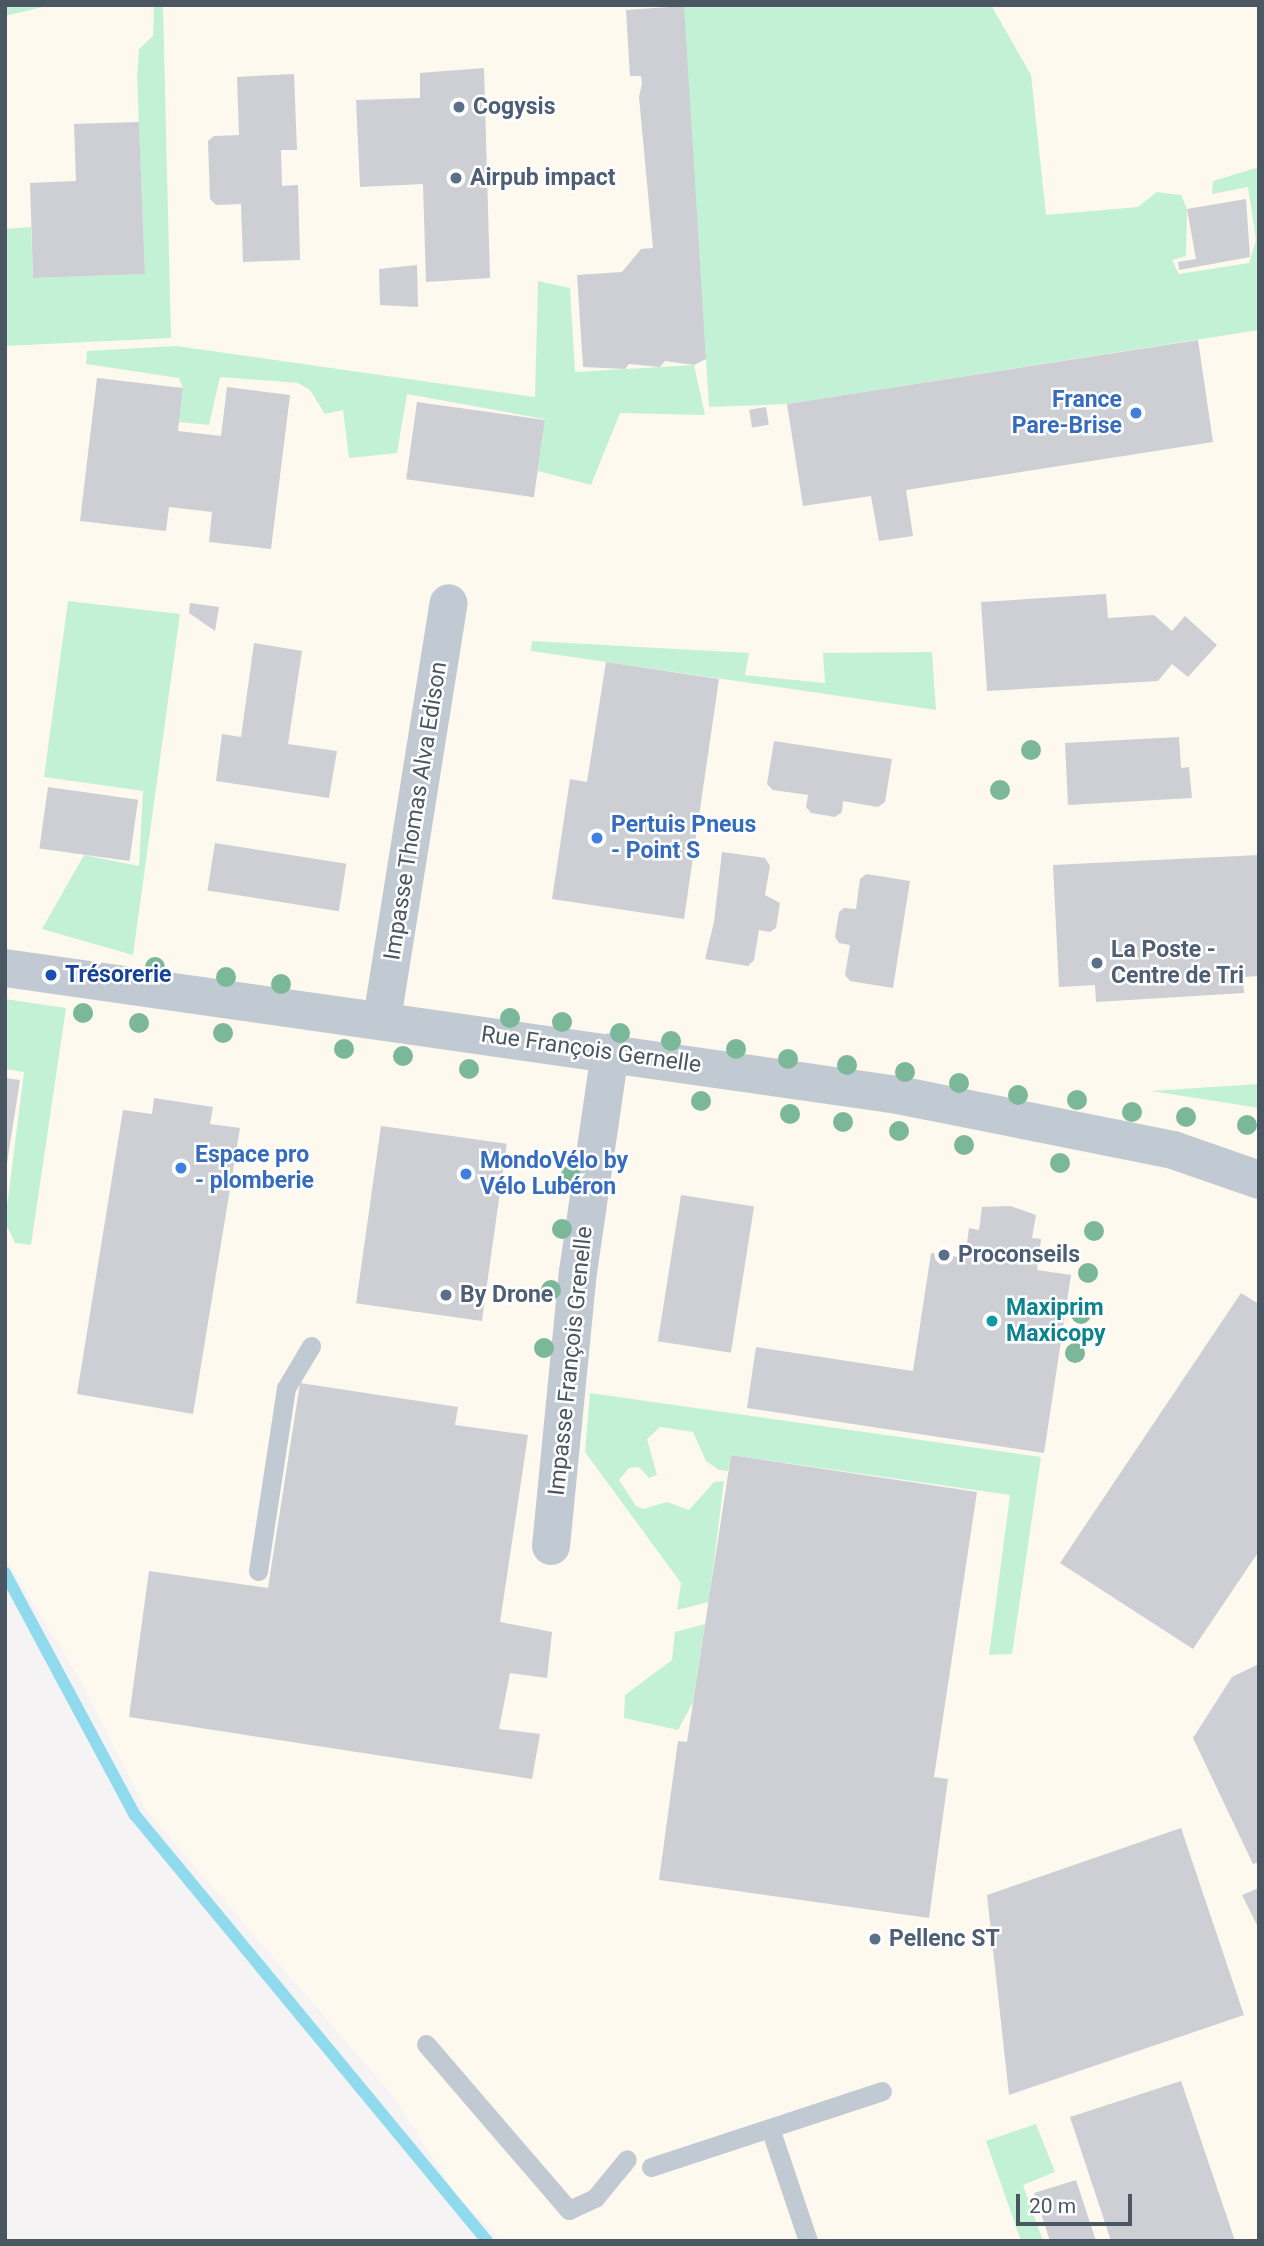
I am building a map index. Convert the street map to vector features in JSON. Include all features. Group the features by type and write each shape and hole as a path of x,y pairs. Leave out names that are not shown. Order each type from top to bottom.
{"street":[{"name":"Impasse Thomas Alva Edison","path":"382,1019 449,603"},
{"name":"Rue François Gernelle","path":"5,968 382,1019 898,1095 1173,1150"},
{"name":"Impasse François Grenelle","path":"551,1546 578,1272 610,1052"},
{"path":"1173,1150 1259,1151"},
{"path":"1173,1150 1259,1180"}],"lane":[{"path":"258,1571 286,1388 311,1346"},
{"path":"426,2044 569,2210 595,2198 627,2159"},
{"path":"651,2167 882,2091"},
{"path":"770,2128 808,2241"}],"shaded area":[{"path":"5,5 1259,5 1259,2241 502,2241 456,2195 393,2096 146,1810 78,1676 5,1558"}],"green space":[{"path":"5,5 51,5 5,16"},
{"path":"154,5 163,5 171,338 5,346 5,229 31,227 33,278 145,274 137,76 139,49 153,36"},
{"path":"683,5 991,5 1031,75 1046,215 1138,207 1157,192 1181,195 1187,209 1186,256 1172,260 1179,274 1249,263 1256,240 1248,187 1212,194 1213,181 1259,167 1259,330 787,404 709,407"},
{"path":"538,281 570,288 575,372 694,365 705,415 620,413 591,485 538,471 544,419 407,394 397,453 349,458 343,410 325,414 310,390 298,383 220,377 209,425 179,422 183,388 179,378 86,364 87,351 176,346 535,397"},
{"path":"68,601 180,614 133,955 42,929 84,855 139,866 143,791 44,777"},
{"path":"532,641 749,653 745,675 825,683 823,653 932,652 936,710 531,651"},
{"path":"5,999 66,1008 31,1245 15,1243 5,1222 24,1072 5,1069"},
{"path":"1259,1084 1259,1108 1151,1091"},
{"path":"590,1393 1041,1457 1012,1654 989,1655 1010,1495 731,1455 728,1471 719,1470 706,1461 693,1432 660,1427 647,1439 657,1475 649,1478 639,1467 629,1468 619,1480 636,1506 643,1509 667,1502 689,1510 714,1482 724,1481 709,1602 677,1610 681,1583 585,1452"},
{"path":"705,1624 693,1702 678,1730 624,1718 625,1695 672,1660 675,1632"},
{"path":"1036,2124 1055,2172 1023,2185 1043,2241 1021,2241 986,2141"}],"building":[{"path":"684,6 706,359 694,365 665,361 660,367 629,364 625,369 583,367 577,275 622,272 641,249 653,248 639,97 642,83 641,76 630,76 626,10"},
{"path":"484,68 490,278 426,282 423,184 360,187 356,100 420,98 420,73"},
{"path":"294,74 297,150 281,150 282,186 298,185 300,260 243,262 241,204 216,205 210,199 208,141 214,136 239,135 237,77"},
{"path":"139,122 145,274 33,278 30,183 76,181 74,124"},
{"path":"1246,199 1250,257 1179,270 1178,262 1196,259 1187,209"},
{"path":"417,265 418,307 380,305 379,269"},
{"path":"1198,340 1213,442 906,490 913,536 879,541 871,496 803,506 787,404"},
{"path":"97,378 183,388 178,431 221,436 227,387 290,395 271,549 209,542 212,512 169,507 166,531 80,521"},
{"path":"417,402 545,420 534,497 406,479"},
{"path":"766,407 769,425 752,427 749,410"},
{"path":"1106,594 1108,618 1154,615 1172,631 1185,616 1217,645 1188,677 1172,664 1158,681 987,691 981,602"},
{"path":"190,603 219,607 215,631 189,613"},
{"path":"254,643 302,651 288,744 337,751 329,798 216,781 222,734 241,737"},
{"path":"606,662 719,679 684,919 552,899 570,779 587,782"},
{"path":"1179,737 1181,768 1189,767 1192,798 1068,805 1065,743"},
{"path":"774,741 892,759 885,802 878,807 843,801 842,812 835,817 811,813 806,807 808,795 773,790 767,784"},
{"path":"48,787 138,800 129,861 39,848"},
{"path":"215,843 346,864 339,911 207,890"},
{"path":"722,852 765,858 770,866 765,895 780,903 776,928 770,932 759,930 754,960 748,966 705,959 714,922"},
{"path":"1259,855 1259,976 1243,977 1244,993 1096,1002 1095,985 1059,987 1053,865"},
{"path":"866,874 910,881 893,988 850,981 845,975 850,945 839,943 835,937 839,912 844,908 856,909 860,879"},
{"path":"5,1078 20,1080 7,1163 5,1162"},
{"path":"154,1098 213,1107 210,1124 240,1128 193,1414 77,1394 123,1110 152,1114"},
{"path":"381,1126 507,1144 482,1321 356,1303"},
{"path":"681,1195 754,1207 731,1353 658,1341"},
{"name":"Maxiprim Maxicopy","path":"1010,1206 1036,1215 1032,1238 1041,1239 1037,1270 1071,1275 1044,1453 747,1408 756,1347 913,1371 931,1253 965,1258 969,1228 979,1230 982,1207"},
{"path":"1241,1293 1259,1304 1259,1551 1193,1649 1060,1563"},
{"path":"300,1383 458,1407 455,1425 528,1435 500,1622 552,1632 547,1678 510,1673 499,1729 540,1734 532,1779 129,1717 149,1571 268,1588"},
{"path":"731,1455 977,1492 934,1777 948,1779 929,1918 659,1880 678,1741 687,1742"},
{"path":"1259,1664 1259,1862 1253,1864 1193,1738 1232,1677"},
{"path":"1181,1828 1244,2015 1009,2095 987,1895"},
{"path":"1259,1888 1259,1929 1242,1895"},
{"path":"1181,2081 1235,2241 1111,2241 1070,2117"},
{"path":"1076,2180 1096,2241 1050,2241 1034,2193"}],"waterway":[{"path":"5,1573 135,1815 487,2241"}],"place":[{"name":"Cogysis","path":"459,107"},
{"name":"Airpub impact","path":"456,178"},
{"name":"France Pare-Brise","path":"1136,413"},
{"name":"Pertuis Pneus - Point S","path":"597,838"},
{"name":"La Poste - Centre de Tri","path":"1097,963"},
{"name":"Trésorerie","path":"51,975"},
{"name":"Espace pro - plomberie","path":"181,1168"},
{"name":"MondoVélo by Vélo Lubéron","path":"466,1174"},
{"name":"Proconseils","path":"944,1255"},
{"name":"By Drone","path":"446,1295"},
{"name":"Maxiprim Maxicopy","path":"992,1321"},
{"name":"Pellenc ST","path":"875,1939"}]}
